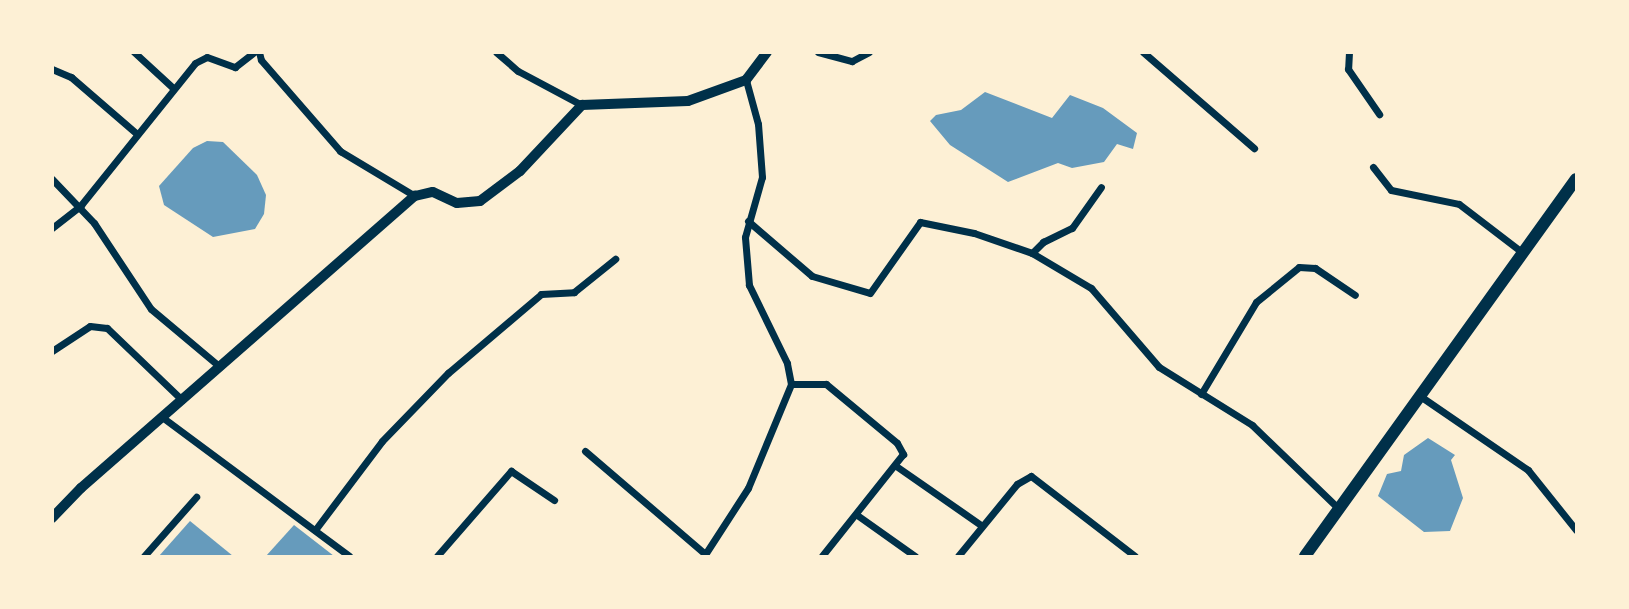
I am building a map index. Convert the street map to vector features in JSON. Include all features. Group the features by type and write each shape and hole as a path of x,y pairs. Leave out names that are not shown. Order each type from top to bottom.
{"main road":[{"path":"52,518 181,400 415,196 433,192 468,205 492,195 582,105 688,100 746,80 767,52"},
{"path":"1305,556 1577,179"}],"street":[{"path":"134,52 173,88"},
{"path":"52,228 80,205 173,88 201,58 235,67 257,52 340,151 415,196"},
{"path":"496,52 518,71 582,105"},
{"path":"818,52 852,61 869,52"},
{"path":"1143,52 1254,148"},
{"path":"1349,52 1348,69 1379,114"},
{"path":"52,69 71,77 137,134"},
{"path":"585,451 704,555 748,488 791,384 787,363 749,285 745,237 762,177 758,124 746,80"},
{"path":"1373,167 1391,190 1459,204 1523,253"},
{"path":"52,179 80,205 151,309 220,367"},
{"path":"1032,253 1043,242 1072,228 1101,187"},
{"path":"748,221 811,276 870,293 920,222 974,233 1032,253 1091,288 1159,367 1252,425 1338,508"},
{"path":"315,530 382,441 448,373 541,294 574,292 615,259"},
{"path":"1201,394 1256,302 1299,267 1315,268 1355,295"},
{"path":"52,351 90,326 107,328 181,400"},
{"path":"791,384 827,384 901,448 896,467 822,556"},
{"path":"1420,396 1528,470 1577,530"},
{"path":"162,417 349,556"},
{"path":"896,467 981,525"},
{"path":"437,556 511,471 554,500"},
{"path":"958,556 1017,484 1031,476 1135,556"},
{"path":"145,556 197,497"},
{"path":"857,515 915,556"}],"water":[{"path":"985,92 1052,118 1070,95 1103,108 1137,133 1133,149 1117,144 1104,162 1072,168 1058,163 1008,182 950,145 930,121 936,115 961,110"},
{"path":"207,141 223,142 257,175 266,195 264,214 255,229 213,237 164,205 159,186 193,148"},
{"path":"1428,438 1455,455 1451,460 1463,498 1450,531 1424,532 1378,496 1387,474 1401,471 1404,455"},
{"path":"190,521 233,556 159,556"},
{"path":"294,525 334,556 266,556"}]}
